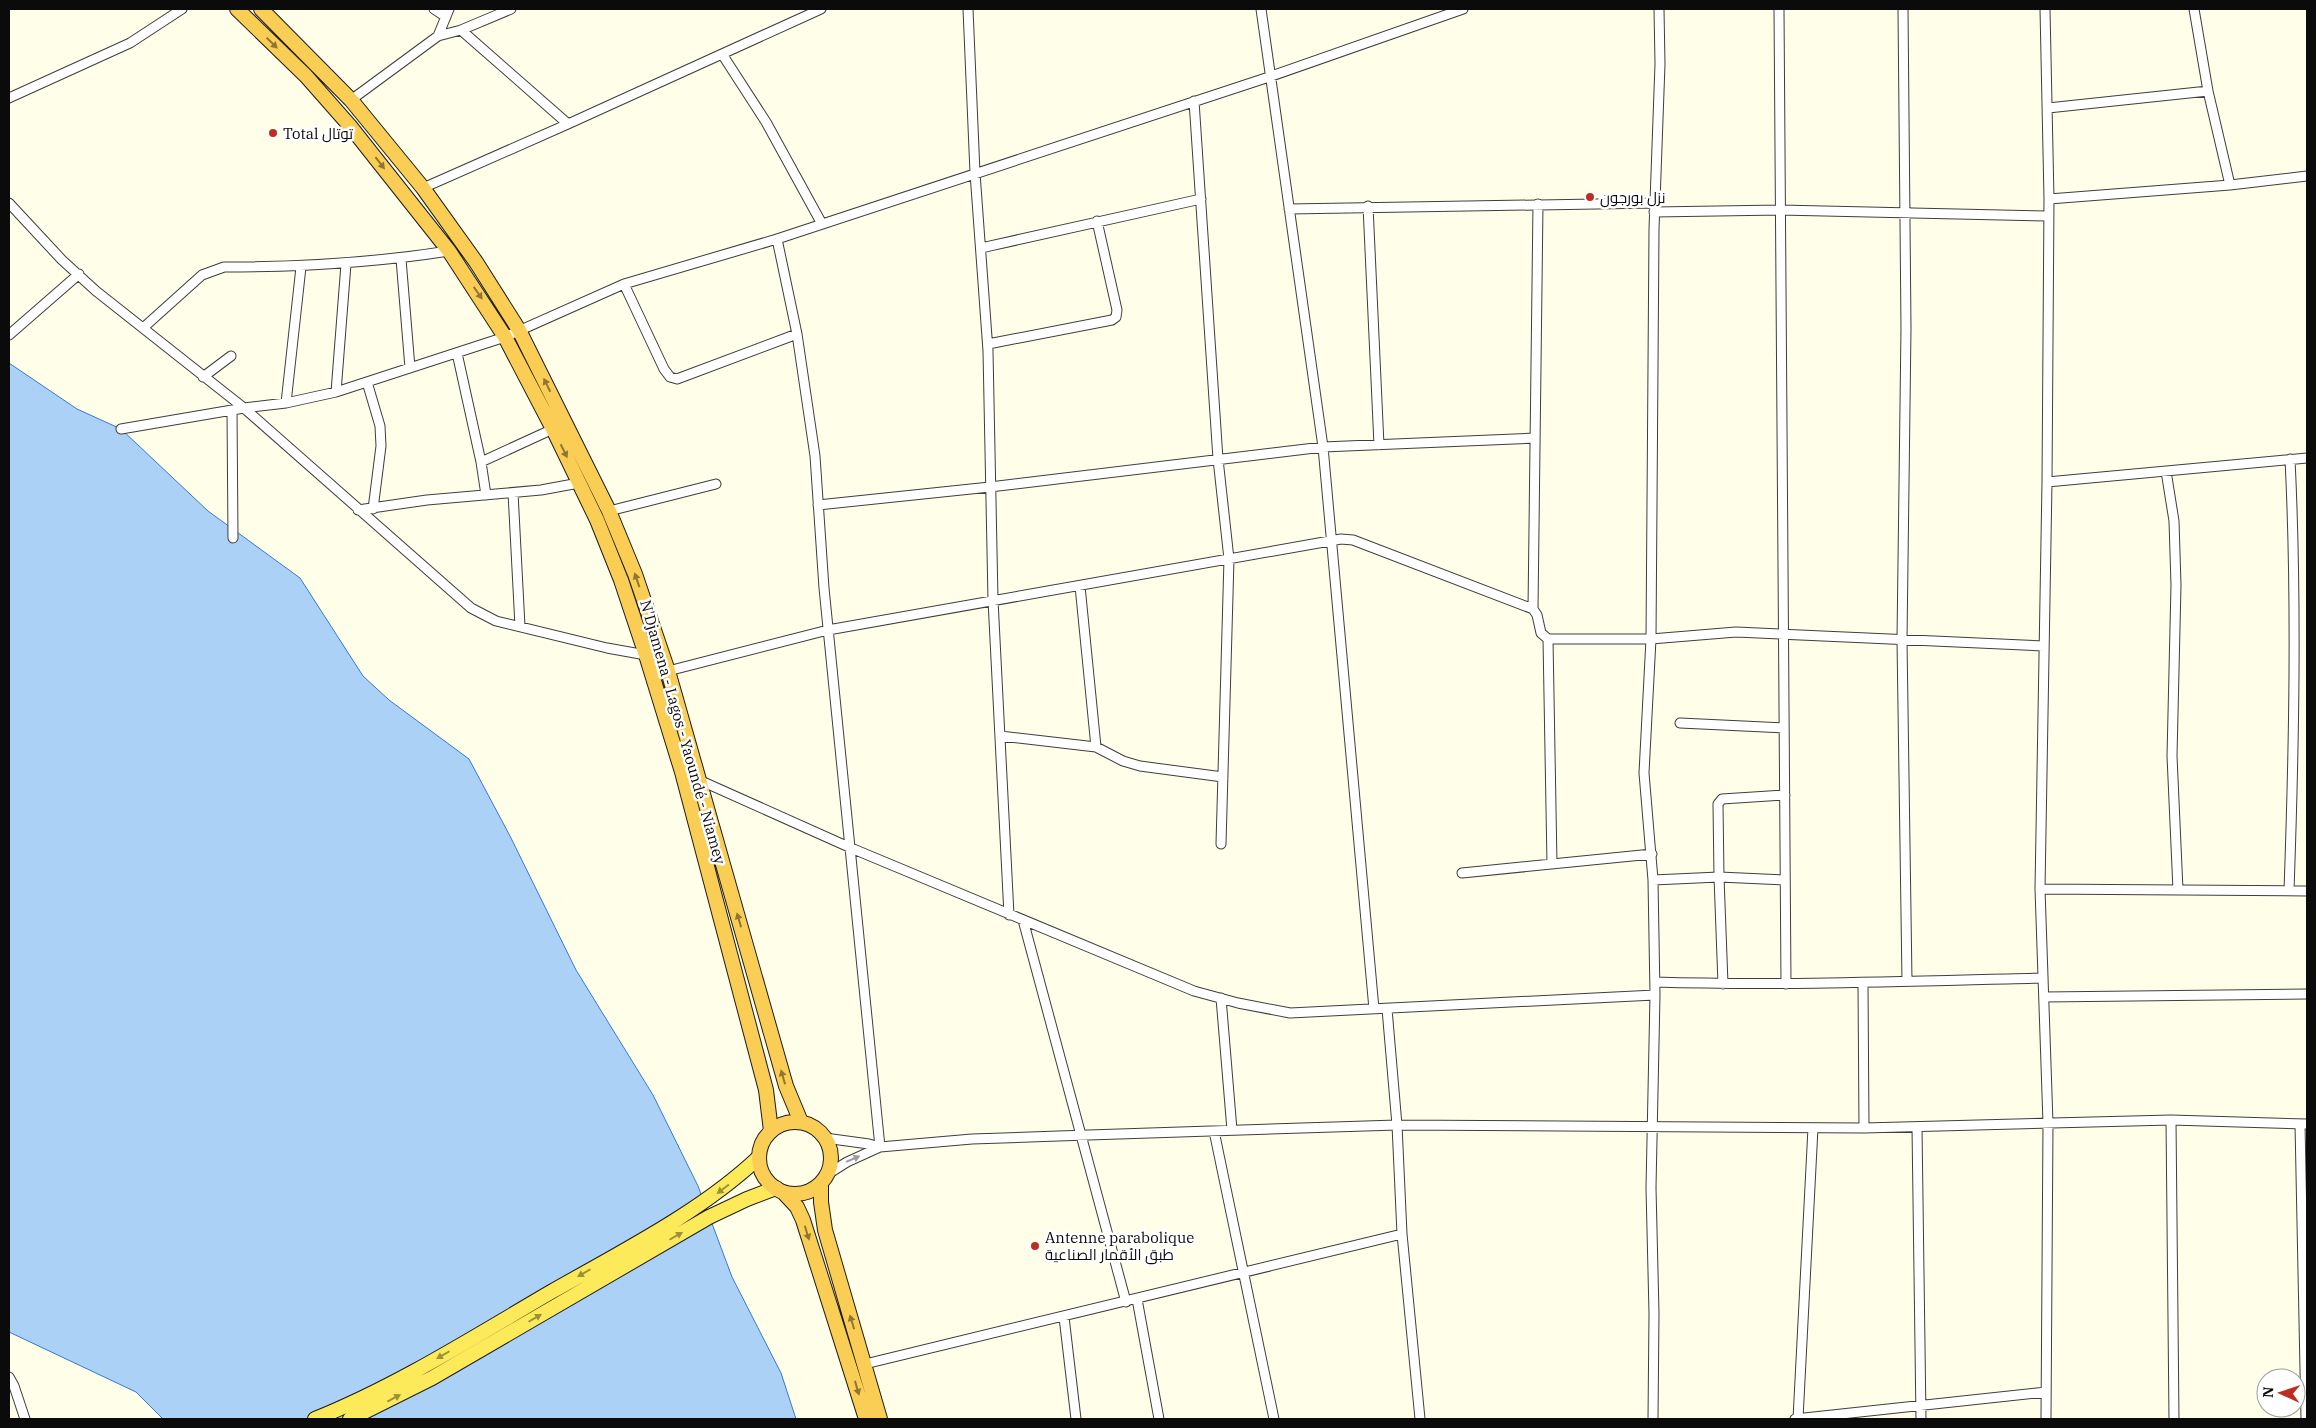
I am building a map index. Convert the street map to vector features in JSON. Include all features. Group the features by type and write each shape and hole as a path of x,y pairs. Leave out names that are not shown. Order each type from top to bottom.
{"highway":[{"name":"N'Djamena - Lagos - Yaoundé - Niamey","path":"236,9 306,76 350,126 449,251 505,337 579,483 620,580 646,654 682,772 763,1081 768,1102 771,1131"},
{"name":"N'Djamena - Lagos - Yaoundé - Niamey","path":"261,9 351,100 423,188 476,262 519,330 609,510 635,574 668,671 786,1086 801,1122"},
{"path":"866,1419 804,1220 797,1207 766,1178 759,1157 762,1142 771,1131 785,1123 801,1122 814,1127 825,1138 830,1152 821,1202 825,1230 880,1419"},
{"path":"780,1190 805,1192 825,1179"}],"main road":[{"path":"315,1419 372,1393 425,1365 599,1264 714,1195 736,1179 759,1157"},
{"path":"350,1419 432,1378 709,1217 747,1199 780,1190"}],"street":[{"path":"9,98 130,43 182,9"},
{"path":"434,9 448,13 438,36"},
{"path":"351,100 438,36 461,30 512,9"},
{"path":"423,188 820,9"},
{"path":"968,9 975,173 988,344 993,600 1009,915"},
{"path":"1262,9 1322,447 1374,1009"},
{"path":"121,429 336,392 505,337 624,284 778,239 1272,76 1448,11 1463,9"},
{"path":"1653,1419 1654,1313 1651,1188 1655,995 1652,854 1644,774 1651,639 1654,212 1660,64 1659,9"},
{"path":"1779,9 1780,210 1783,319 1784,880 1786,984"},
{"path":"1903,9 1906,328 1902,640 1907,981"},
{"path":"2045,9 2048,108 2047,482 2040,890 2048,1123 2046,1419"},
{"path":"2194,9 2208,91 2230,185"},
{"path":"461,30 568,124"},
{"path":"722,54 766,122 822,224"},
{"path":"2048,108 2208,91"},
{"path":"1194,101 1218,459 1229,559 1221,844"},
{"path":"2048,199 2230,185 2307,176"},
{"path":"981,248 1097,221 1201,200"},
{"path":"9,203 42,239 79,274 203,377 244,408 471,608 496,621 607,648 646,654"},
{"path":"1289,209 1368,206 1655,203"},
{"path":"1538,204 1533,608 1537,615 1541,633 1548,639 1651,639 1736,632 2043,646"},
{"path":"1368,206 1379,444"},
{"path":"1654,212 1905,211 2048,216"},
{"path":"988,344 1112,320 1116,317 1117,310 1097,221"},
{"path":"778,239 798,334 816,456 828,630 880,1147"},
{"path":"143,328 202,275 224,267 301,267 346,264 401,259 449,251"},
{"path":"401,259 410,368"},
{"path":"336,392 346,264"},
{"path":"286,402 301,267"},
{"path":"9,335 79,274"},
{"path":"624,284 664,369 670,377 677,379 798,334"},
{"path":"457,353 481,462 486,496"},
{"path":"203,377 232,356"},
{"path":"367,382 380,426 381,446 373,509"},
{"path":"232,410 232,538"},
{"path":"481,462 553,429"},
{"path":"818,505 990,487 1322,447 1535,438"},
{"path":"2047,482 2307,458"},
{"path":"2289,891 2294,772 2295,624 2290,459"},
{"path":"2166,471 2174,521 2176,585 2172,756 2178,890"},
{"path":"358,510 426,500 513,493 579,483"},
{"path":"609,510 716,484"},
{"path":"513,493 520,626"},
{"path":"668,671 828,630 1331,541 1353,540 1533,608"},
{"path":"1080,586 1096,747"},
{"path":"1548,639 1552,864"},
{"path":"1680,723 1784,728"},
{"path":"1000,736 1096,747 1123,761 1140,766 1223,777"},
{"path":"699,780 851,848 1194,991 1290,1014 1655,995"},
{"path":"1723,984 1718,877 1718,804 1722,799 1785,795"},
{"path":"1462,873 1652,854"},
{"path":"1653,880 1718,877 1784,880"},
{"path":"2040,890 2307,891"},
{"path":"1023,920 1126,1302"},
{"path":"1654,982 1786,984 2043,978"},
{"path":"1862,982 1864,1128"},
{"path":"2044,997 2307,994"},
{"path":"1221,998 1232,1130"},
{"path":"1388,1009 1397,1125 1402,1234 1420,1419"},
{"path":"825,1179 847,1162 880,1147 972,1139 1397,1125 1864,1128 2171,1120 2304,1124 2306,1419"},
{"path":"2171,1120 2174,1419"},
{"path":"1917,1127 1922,1419"},
{"path":"1813,1128 1797,1419 2046,1392"},
{"path":"1214,1131 1274,1419"},
{"path":"825,1138 880,1147"},
{"path":"864,1364 1402,1234"},
{"path":"1137,1299 1158,1419"},
{"path":"1064,1317 1076,1419"},
{"path":"9,1377 25,1419"}],"water":[{"path":"9,363 77,409 121,429 208,511 300,578 363,676 389,700 469,759 510,836 576,970 653,1095 698,1186 732,1277 781,1373 796,1419 163,1419 136,1392 9,1332"}],"place":[{"name":"Total توتال","path":"273,133"},
{"name":"نزل بورجون","path":"1590,197"},
{"name":"Antenne parabolique طبق الأقمار الصناعية","path":"1035,1246"}]}
